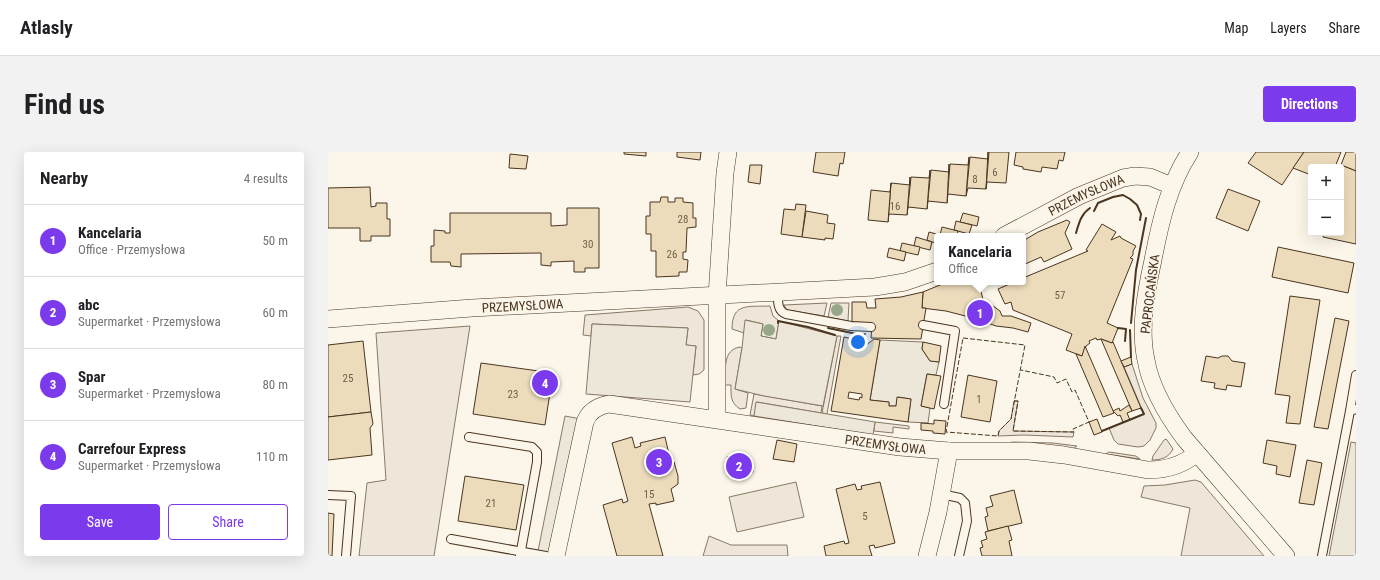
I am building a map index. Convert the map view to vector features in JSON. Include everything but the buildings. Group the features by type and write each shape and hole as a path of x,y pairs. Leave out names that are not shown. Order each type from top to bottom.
{"street":[{"path":"717,419 717,296 725,173 728,152"},
{"name":"PAPROCAŃSKA","path":"1190,152 1181,165 1172,186 1163,215 1149,277 1145,309 1144,352 1146,362 1153,386 1169,418 1184,438 1286,556"},
{"name":"PRZEMYSŁOWA","path":"1010,233 1079,196 1123,178 1135,176 1150,177 1172,186"},
{"name":"PRZEMYSŁOWA","path":"328,319 472,308 778,293 885,286 915,280 934,272"},
{"name":"PRZEMYSŁOWA","path":"556,556 584,425 589,414 601,405 613,404 900,447 948,451"},
{"path":"927,556 941,494 948,451 1029,451 1072,456 1148,470 1160,470 1179,464 1189,460 1197,453"}],"lane":[{"path":"778,293 779,309 782,313 851,326 872,327"},
{"path":"923,325 955,331 944,404"},
{"path":"1322,556 1353,410 1356,375"},
{"path":"468,437 532,447 537,452 537,462 520,554"},
{"path":"941,494 960,498 965,503 967,521 959,556"},
{"path":"328,495 350,496 346,556"},
{"path":"451,540 520,554 546,556"}],"shaded area":[{"path":"827,303 824,316 787,310 784,305"},
{"path":"831,303 849,303 848,321 828,317"},
{"path":"770,306 773,316 779,321 776,339 761,336 763,324 746,320 744,333 732,329 733,320 738,310 749,307"},
{"path":"688,307 698,311 704,320 704,370 699,374 693,375 696,346 686,345 688,328 592,324 591,336 583,335 585,315"},
{"path":"745,320 763,324 761,336 776,339 779,321 837,336 823,406 764,396 735,389"},
{"path":"592,324 688,328 686,345 696,346 690,402 586,394"},
{"path":"470,326 434,556 359,556 367,483 386,480 376,333"},
{"path":"837,336 841,336 827,414 822,413"},
{"path":"880,340 923,342 922,349 930,361 939,362 936,375 927,374 921,406 930,408 928,423 908,422 911,399 898,397 896,406 889,406 889,402 870,400"},
{"path":"740,347 742,348 735,389 748,393 746,408 740,409 734,404 731,396 731,385 725,385 725,367 730,352"},
{"path":"1132,364 1143,398 1156,423 1156,428 1150,440 1144,446 1138,447 1118,444 1114,440 1109,428 1144,414 1124,367"},
{"path":"754,394 822,406 821,413 757,402 754,416 750,415"},
{"path":"1014,401 1018,401 1013,431 1074,432 1073,437 1024,435 998,436 999,431 1011,419"},
{"path":"756,402 875,422 873,435 754,416"},
{"path":"565,416 581,419 552,556 537,556"},
{"path":"875,422 909,426 909,429 893,427 893,433 874,431"},
{"path":"1166,439 1173,449 1171,452 1165,458 1152,460 1153,456"},
{"path":"1013,442 1053,443 1077,446 1073,449 1002,444"},
{"path":"1351,442 1356,443 1356,556 1329,556"},
{"path":"1109,452 1136,456 1140,459 1106,454"},
{"path":"1195,480 1201,482 1264,556 1181,556 1190,508 1141,497 1144,486 1165,485"},
{"path":"796,482 804,517 737,532 729,497"},
{"path":"709,536 731,545 787,545 788,556 703,556"}],"fence":[{"path":"963,338 1025,345 1011,419 999,431 998,436 946,432 963,338"},
{"path":"1014,401 1018,401 1013,431 1074,432 1073,429 1089,422 1075,390 1072,392 1066,379 1057,383 1054,377 1021,370"}],"wall":[{"path":"1094,211 1098,203 1123,195 1137,205 1141,214 1140,220"},
{"path":"1076,233 1082,216 1090,208"},
{"path":"1131,323 1136,270 1146,218"},
{"path":"778,323 778,321 808,327 835,335"},
{"path":"828,328 857,334 856,338 859,338 865,334"},
{"path":"1118,328 1126,329 1125,341"},
{"path":"1130,330 1131,357"},
{"path":"1102,431 1144,414 1141,408"}],"place":[{"name":"Kancelaria","path":"980,313"},
{"name":"Carrefour Express","path":"545,383"},
{"name":"Spar","path":"659,462"},
{"name":"abc","path":"739,466"}]}
